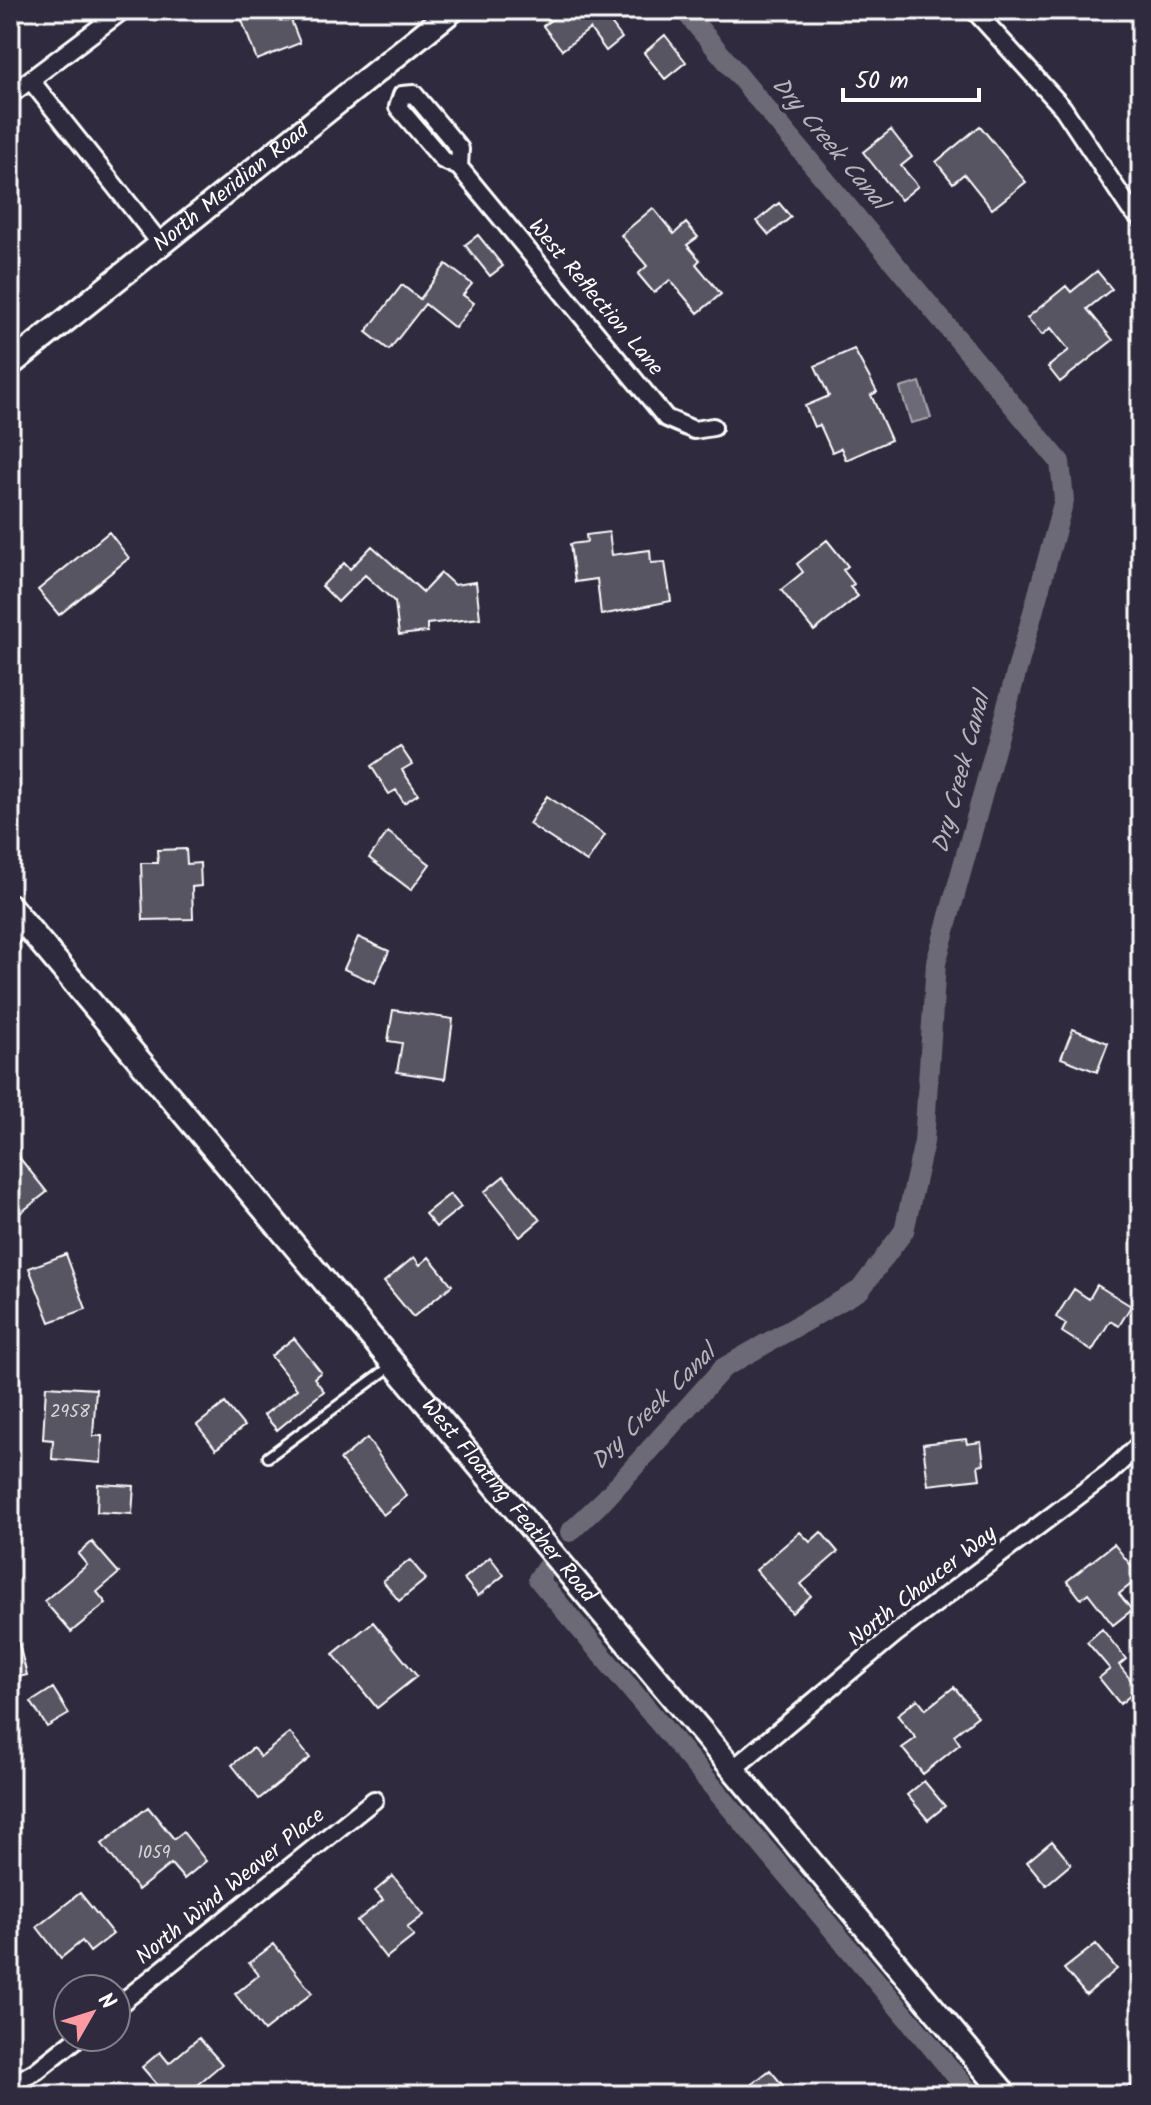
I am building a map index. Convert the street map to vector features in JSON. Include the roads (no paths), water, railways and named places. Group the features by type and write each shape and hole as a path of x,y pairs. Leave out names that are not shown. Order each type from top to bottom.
{"main road":[{"name":"North Meridian Road","path":"10,365 453,10"},
{"name":"West Floating Feather Road","path":"10,906 18,931 395,1364 1006,2095"}],"street":[{"path":"10,95 32,82 123,10"},
{"path":"974,10 1063,108 1130,209 1141,219"},
{"name":"West Reflection Lane","path":"379,68 402,95 414,94 460,149 459,167 666,418 694,430 713,427"},
{"path":"32,82 161,244"},
{"name":"North Chaucer Way","path":"733,1769 895,1634 1110,1472 1141,1443"},
{"name":"North Wind Weaver Place","path":"132,1994 374,1800"},
{"path":"10,2086 59,2053"}],"lane":[{"path":"268,1457 395,1364"},
{"path":"1129,2095 1141,2084"}],"waterway":[{"name":"Dry Creek Canal","path":"570,1532 606,1498 723,1368 860,1290 904,1231 924,1142 936,963 1064,500 1060,462 684,10"},
{"name":"Dry Creek Canal","path":"546,1568 538,1579 972,2095"}]}
